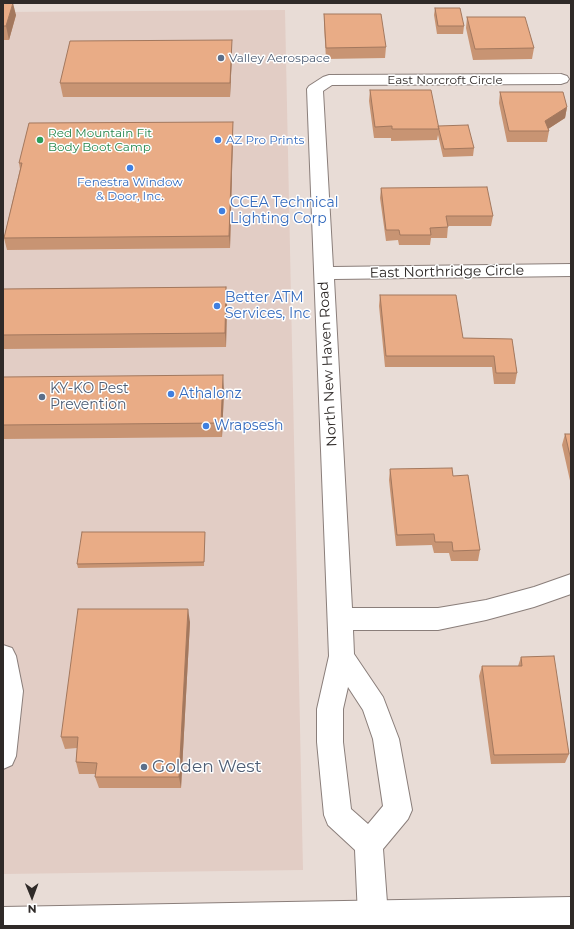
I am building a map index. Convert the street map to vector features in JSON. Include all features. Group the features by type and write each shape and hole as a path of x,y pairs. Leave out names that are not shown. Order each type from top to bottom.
{"street":[{"name":"East Norcroft Circle","path":"329,80 566,84 561,73 571,67"},
{"name":"North New Haven Road","path":"329,80 315,89 342,656 330,709 330,742 338,815 369,844"},
{"name":"East Northridge Circle","path":"324,273 571,270"},
{"path":"340,619 438,618 486,610 534,597 571,584"},
{"path":"3,656 10,690 3,756"},
{"path":"342,656 374,705 386,739 398,810 369,844 372,916"},
{"path":"3,922 571,912"}],"shaded area":[{"path":"285,10 303,870 3,874 3,12"}],"building":[{"path":"3,3 13,3 6,26 3,26"},
{"path":"435,8 460,8 464,26 438,26"},
{"path":"324,14 381,14 386,47 326,48"},
{"path":"467,17 525,17 534,48 475,49"},
{"path":"232,40 230,83 60,83 70,41"},
{"path":"370,90 431,90 439,129 392,129 392,126 375,127"},
{"path":"500,92 563,92 567,107 545,121 549,131 509,131"},
{"path":"233,122 229,236 4,238 22,163 19,163 29,123"},
{"path":"468,125 474,148 444,149 438,126"},
{"path":"487,187 493,216 446,216 448,227 430,228 431,235 400,235 399,230 386,230 381,188"},
{"path":"226,287 225,333 3,335 3,289"},
{"path":"380,295 456,295 463,338 512,339 517,373 496,373 494,356 386,356"},
{"path":"223,375 221,423 3,425 3,377"},
{"path":"565,434 571,434 571,460"},
{"path":"452,468 453,476 468,475 480,550 453,551 452,542 435,542 434,534 397,535 390,469"},
{"path":"82,532 205,532 204,562 77,564"},
{"path":"78,609 188,609 179,777 95,777 97,763 76,762 78,737 61,737"},
{"path":"554,656 569,754 494,755 482,666 522,666 521,657"}],"place":[{"name":"Valley Aerospace","path":"221,58"},
{"name":"Red Mountain Fit Body Boot Camp","path":"40,140"},
{"name":"AZ Pro Prints","path":"218,140"},
{"name":"Fenestra Window & Door, Inc.","path":"130,168"},
{"name":"CCEA Technical Lighting Corp","path":"222,211"},
{"name":"Better ATM Services, Inc","path":"217,306"},
{"name":"Athalonz","path":"171,394"},
{"name":"KY-KO Pest Prevention","path":"42,397"},
{"name":"Wrapsesh","path":"206,426"},
{"name":"Golden West","path":"144,767"}]}
